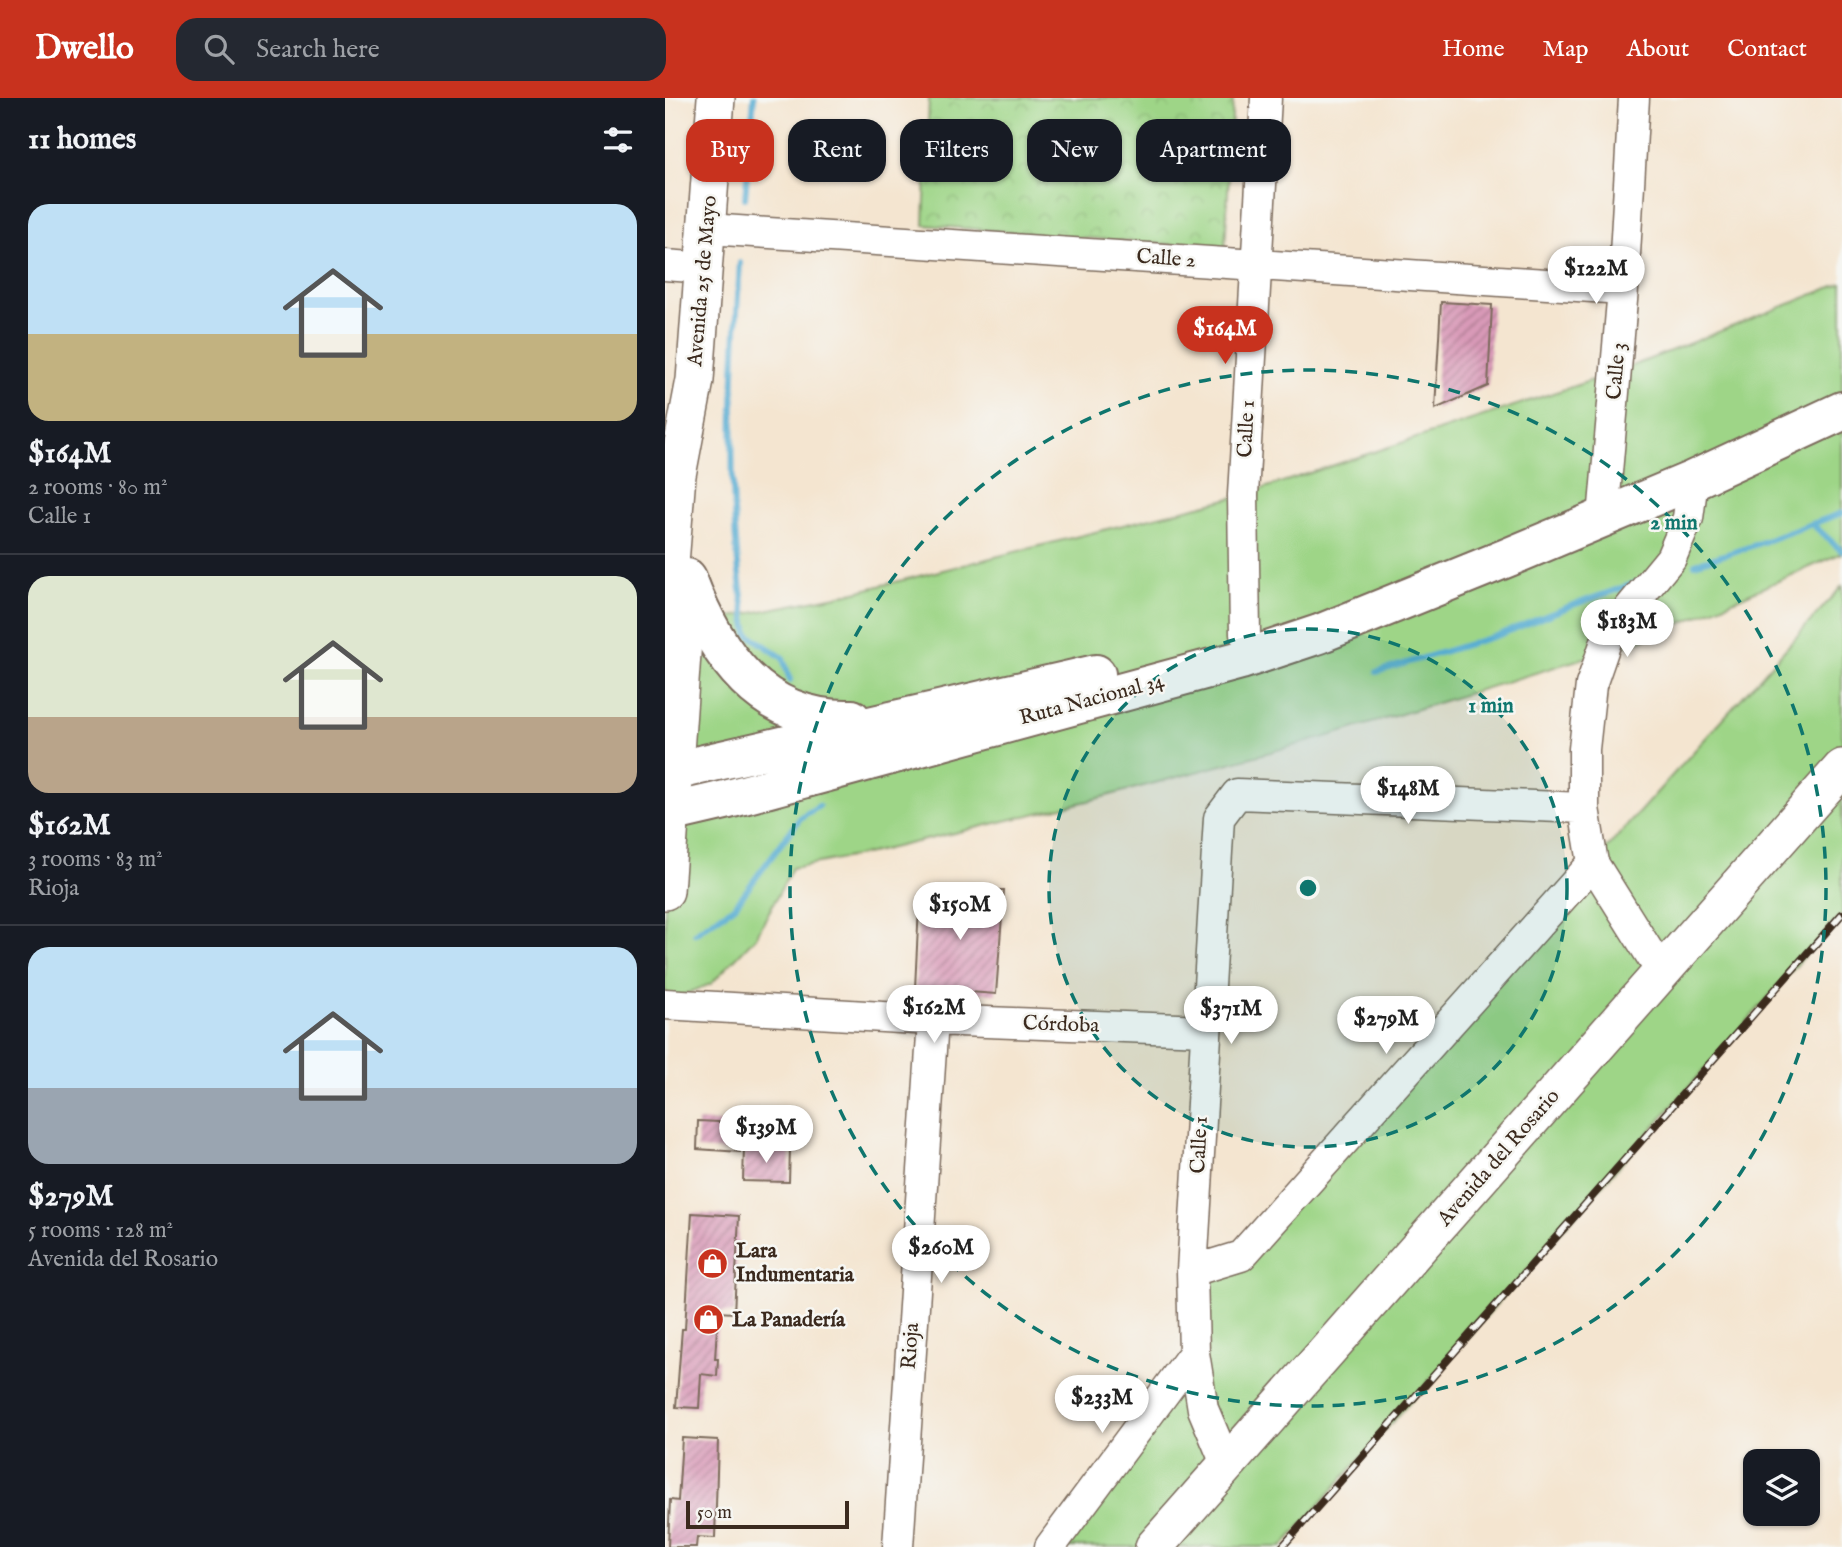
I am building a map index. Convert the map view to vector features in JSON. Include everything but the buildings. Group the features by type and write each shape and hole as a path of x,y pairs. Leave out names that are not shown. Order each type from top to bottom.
{"highway":[{"name":"Ruta Nacional 34","path":"668,813 725,800 1241,660 1319,634 1693,480 1842,411"},
{"name":"Ruta Nacional 34","path":"669,772 1110,671 1509,557"},
{"path":"671,603 708,629 730,662 750,683 772,699 814,718 852,719 985,698"}],"main road":[{"name":"Avenida 25 de Mayo","path":"665,891 671,603 696,477 695,380 716,98"},
{"name":"Avenida del Rosario","path":"1154,1547 1842,768"}],"street":[{"name":"Calle 1","path":"1245,634 1243,495 1266,98"},
{"name":"Calle 3","path":"1603,518 1623,289 1634,98"},
{"name":"Calle 2","path":"708,229 1623,289"},
{"path":"665,265 705,268"},
{"path":"1662,973 1593,863 1584,808 1584,749 1591,685 1609,633 1671,558 1688,518 1693,480"},
{"name":"Calle 1","path":"1227,1466 1203,1409 1194,1353 1192,1271 1219,818 1237,794 1584,808"},
{"path":"1192,1271 1241,1256 1593,863"},
{"name":"Córdoba","path":"665,1004 933,1020 1206,1030"},
{"name":"Rioja","path":"898,1547 933,1020"},
{"path":"1050,1547 1194,1353"}],"green space":[{"path":"929,98 1233,98 1232,119 1136,119 1136,182 1229,182 1225,249 924,225 926,182 1013,182 1013,119 928,119"},
{"path":"1842,283 1842,553 1643,640 1326,737 1088,801 866,854 792,868 756,937 711,984 665,1002 665,630 847,594 1243,495 1617,372"},
{"path":"1842,586 1842,914 1282,1547 1050,1547 1194,1353 1192,1271 1241,1256"}],"waterway":[{"path":"745,198 754,98"},
{"path":"740,263 732,449 741,588 748,634 783,658 790,680"},
{"path":"1695,564 1842,513"},
{"path":"1812,524 1842,551"},
{"path":"1377,672 1499,635 1636,583"},
{"path":"695,933 735,906 801,817 819,806"}],"railway":[{"path":"1282,1547 1842,914"}],"place":[{"name":"Lara Indumentaria","path":"713,1263"},
{"name":"La Panadería","path":"709,1320"}]}
